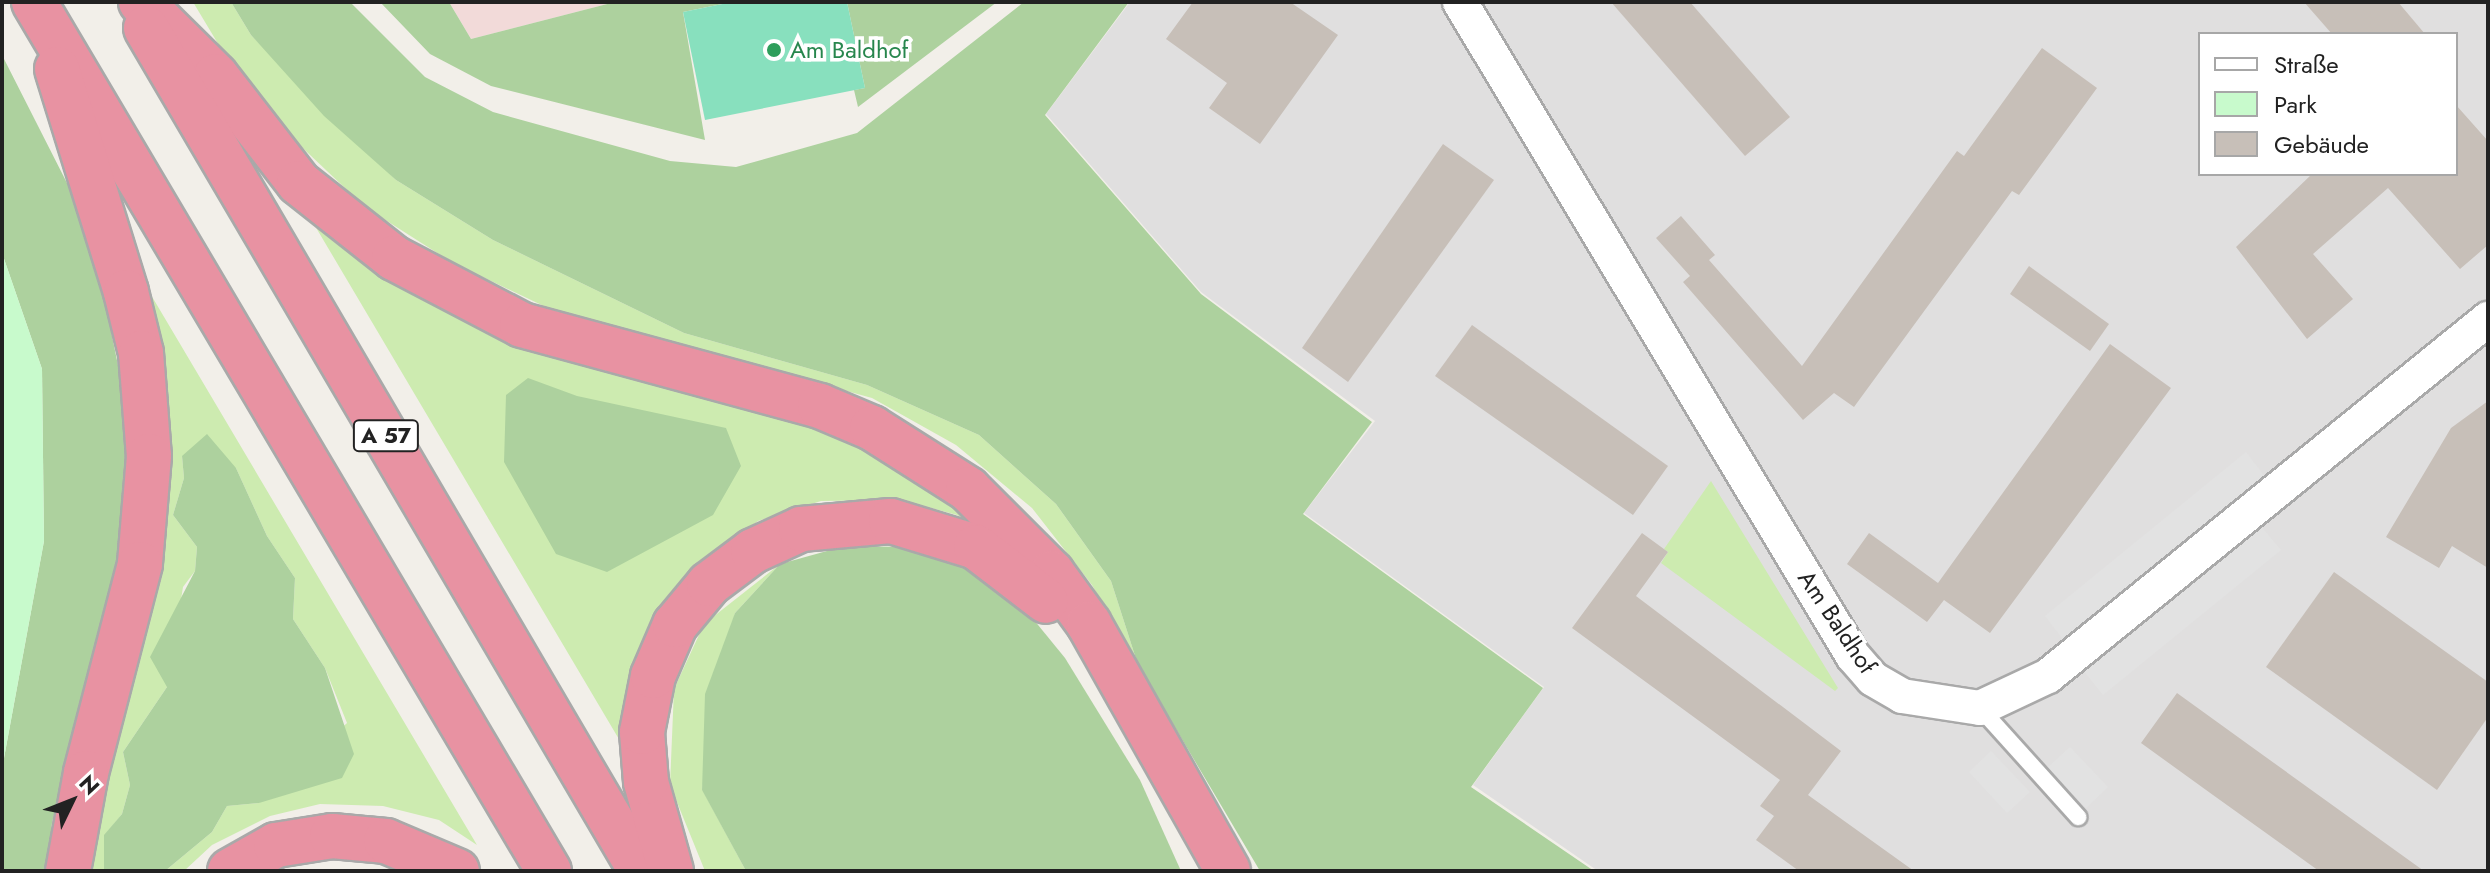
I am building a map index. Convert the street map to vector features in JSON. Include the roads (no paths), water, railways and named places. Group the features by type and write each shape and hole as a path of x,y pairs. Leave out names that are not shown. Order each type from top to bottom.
{"highway":[{"name":"A 57","path":"131,2 641,871"},
{"path":"141,2 216,76 299,183 394,258 457,294 586,347 820,406 923,457 968,489 1052,573 1089,624 1114,675 1228,871"},
{"path":"39,11 75,143 126,292 141,353 149,456 140,564 86,773 68,871"},
{"path":"39,11 549,871"},
{"path":"671,871 646,782 642,732 653,676 675,625 709,584 753,551 789,535 845,521 891,521 976,547 1044,598 1114,675"},
{"path":"230,871 276,845 332,836 386,841 457,871"}],"street":[{"name":"Am Baldhof","path":"1460,2 1853,656 1873,679 1902,696 1980,708"},
{"path":"1980,708 2048,676 2488,319"}],"lane":[{"path":"1980,708 2078,817"}],"place":[{"name":"Am Baldhof","path":"774,50"}]}
